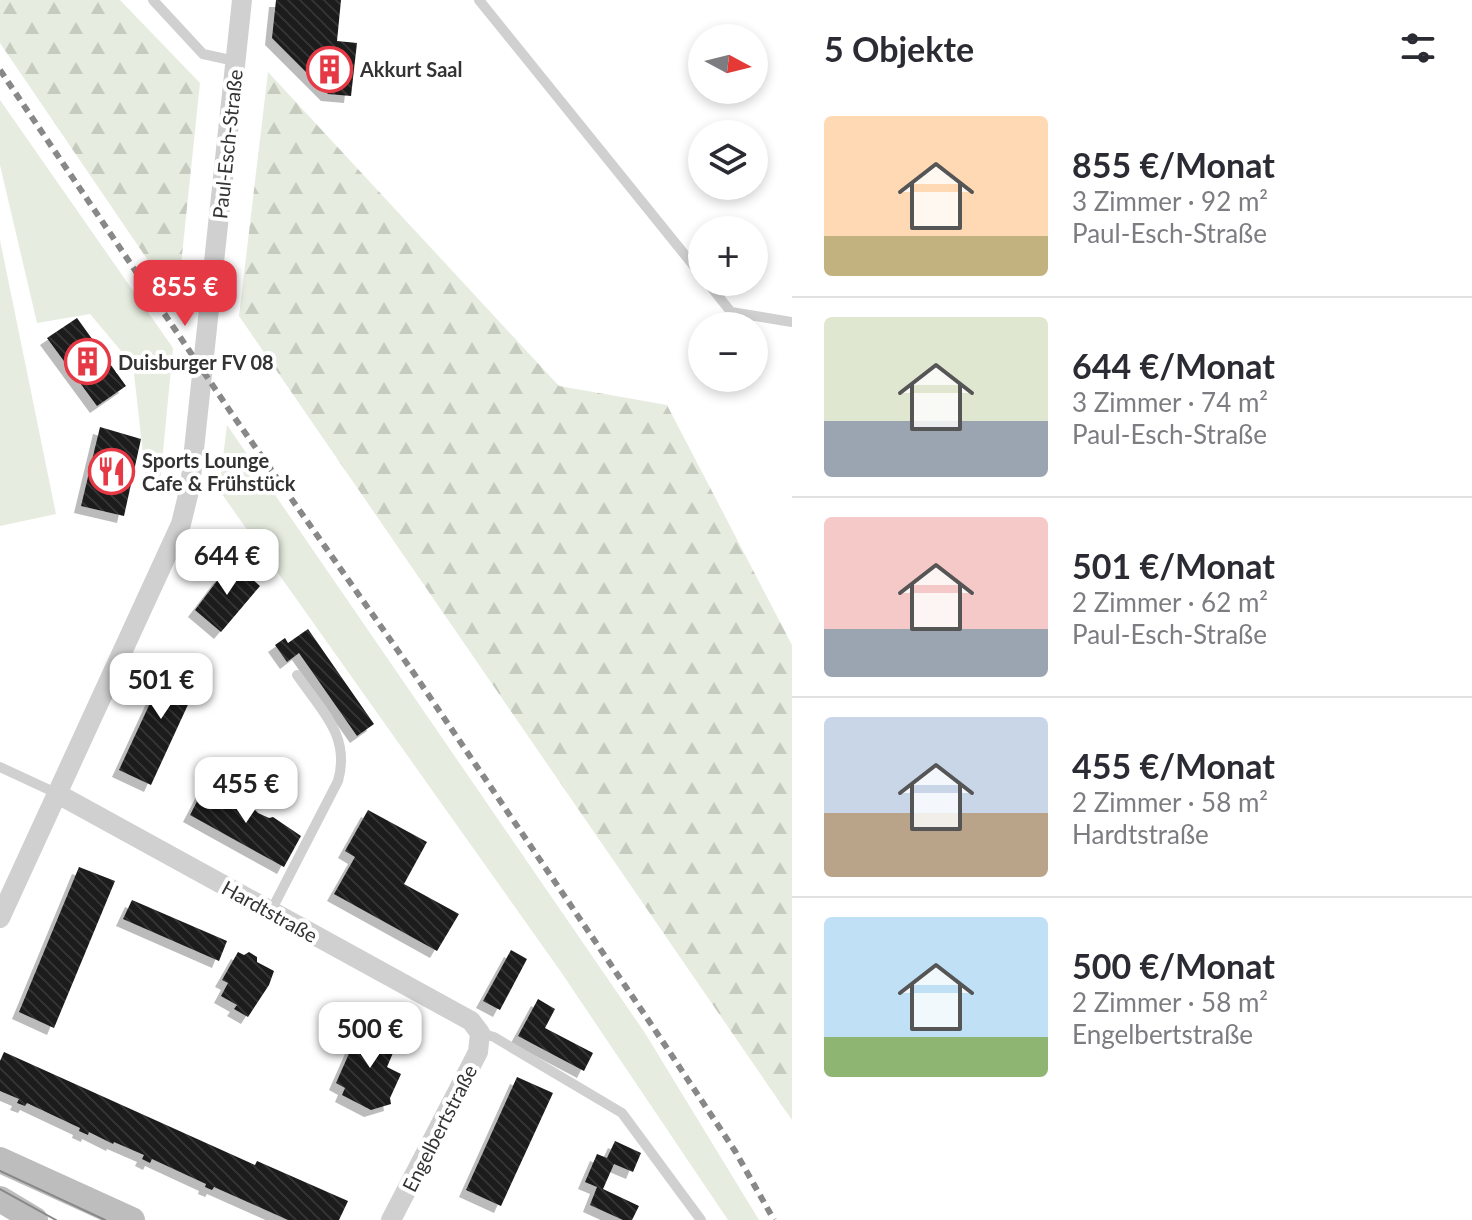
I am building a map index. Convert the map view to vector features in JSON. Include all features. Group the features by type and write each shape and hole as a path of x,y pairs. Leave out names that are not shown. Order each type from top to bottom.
{"main road":[{"path":"0,1160 132,1220"},
{"path":"0,1199 35,1220"}],"street":[{"name":"Paul-Esch-Straße","path":"0,918 181,524 187,500 242,0"},
{"name":"Hardtstraße","path":"56,793 471,1021 480,1033"},
{"name":"Engelbertstraße","path":"391,1220 478,1052 480,1033"}],"lane":[{"path":"153,0 203,54 235,61"},
{"path":"479,0 688,259"},
{"path":"718,296 731,312 792,322"},
{"path":"271,911 338,781 343,764 338,735 297,675"},
{"path":"0,767 56,793"},
{"path":"480,1033 494,1037 622,1113 701,1220"}],"green space":[{"path":"0,0 120,0 200,83 177,303 0,43"},
{"path":"268,72 559,386 667,405 792,645 792,1120 239,316"},
{"path":"0,100 173,348 160,483 146,480 133,365 90,314 37,323 0,165"},
{"path":"0,240 56,514 0,526"},
{"path":"227,425 645,1033 759,1220 728,1220 561,972 219,490"}],"building":[{"name":"Akkurt Saal","path":"276,0 341,0 337,41 357,43 351,96 328,94 272,38"},
{"name":"Duisburger FV 08","path":"77,318 126,386 97,406 47,338"},
{"name":"Sports Lounge Cafe & Frühstück","path":"100,427 141,439 124,516 81,506"},
{"path":"235,564 260,586 221,632 195,610 220,577"},
{"path":"308,629 374,724 357,736 299,653 287,662 275,645 285,638 288,643"},
{"path":"171,658 203,672 151,785 119,770"},
{"path":"206,784 216,790 220,788 242,804 247,802 258,813 273,817 301,836 284,867 190,815"},
{"path":"368,810 427,842 404,884 459,914 437,951 334,894 355,857 345,851"},
{"path":"79,867 115,881 54,1028 19,1012"},
{"path":"132,900 227,941 219,961 123,919"},
{"path":"511,950 527,959 500,1010 483,1001"},
{"path":"238,952 244,955 249,952 257,957 257,962 274,971 269,985 248,1017 234,1009 237,1005 221,996 228,983 222,980"},
{"path":"538,999 555,1009 545,1028 593,1053 584,1071 518,1036"},
{"path":"362,1024 398,1041 387,1067 401,1074 390,1098 391,1104 371,1110 342,1095 345,1088 336,1083"},
{"path":"4,1052 255,1165 257,1161 348,1201 339,1220 288,1220 214,1187 212,1190 205,1187 206,1184 152,1159 150,1163 142,1159 144,1155 89,1132 88,1135 79,1131 80,1128 27,1103 25,1106 17,1103 19,1099 0,1091 0,1061"},
{"path":"517,1077 553,1093 501,1206 466,1190"},
{"path":"615,1141 641,1153 633,1172 614,1164 603,1189 639,1206 632,1220 623,1220 590,1205 597,1187 585,1182 597,1154 607,1158"}],"tram line":[{"path":"0,1171 105,1220"},
{"path":"0,1189 56,1220"}],"railway":[{"path":"0,70 653,1027 735,1151 774,1220"}],"place":[{"name":"Akkurt Saal","path":"329,69"},
{"name":"Duisburger FV 08","path":"87,362"},
{"name":"Sports Lounge Cafe & Frühstück","path":"111,472"}]}
